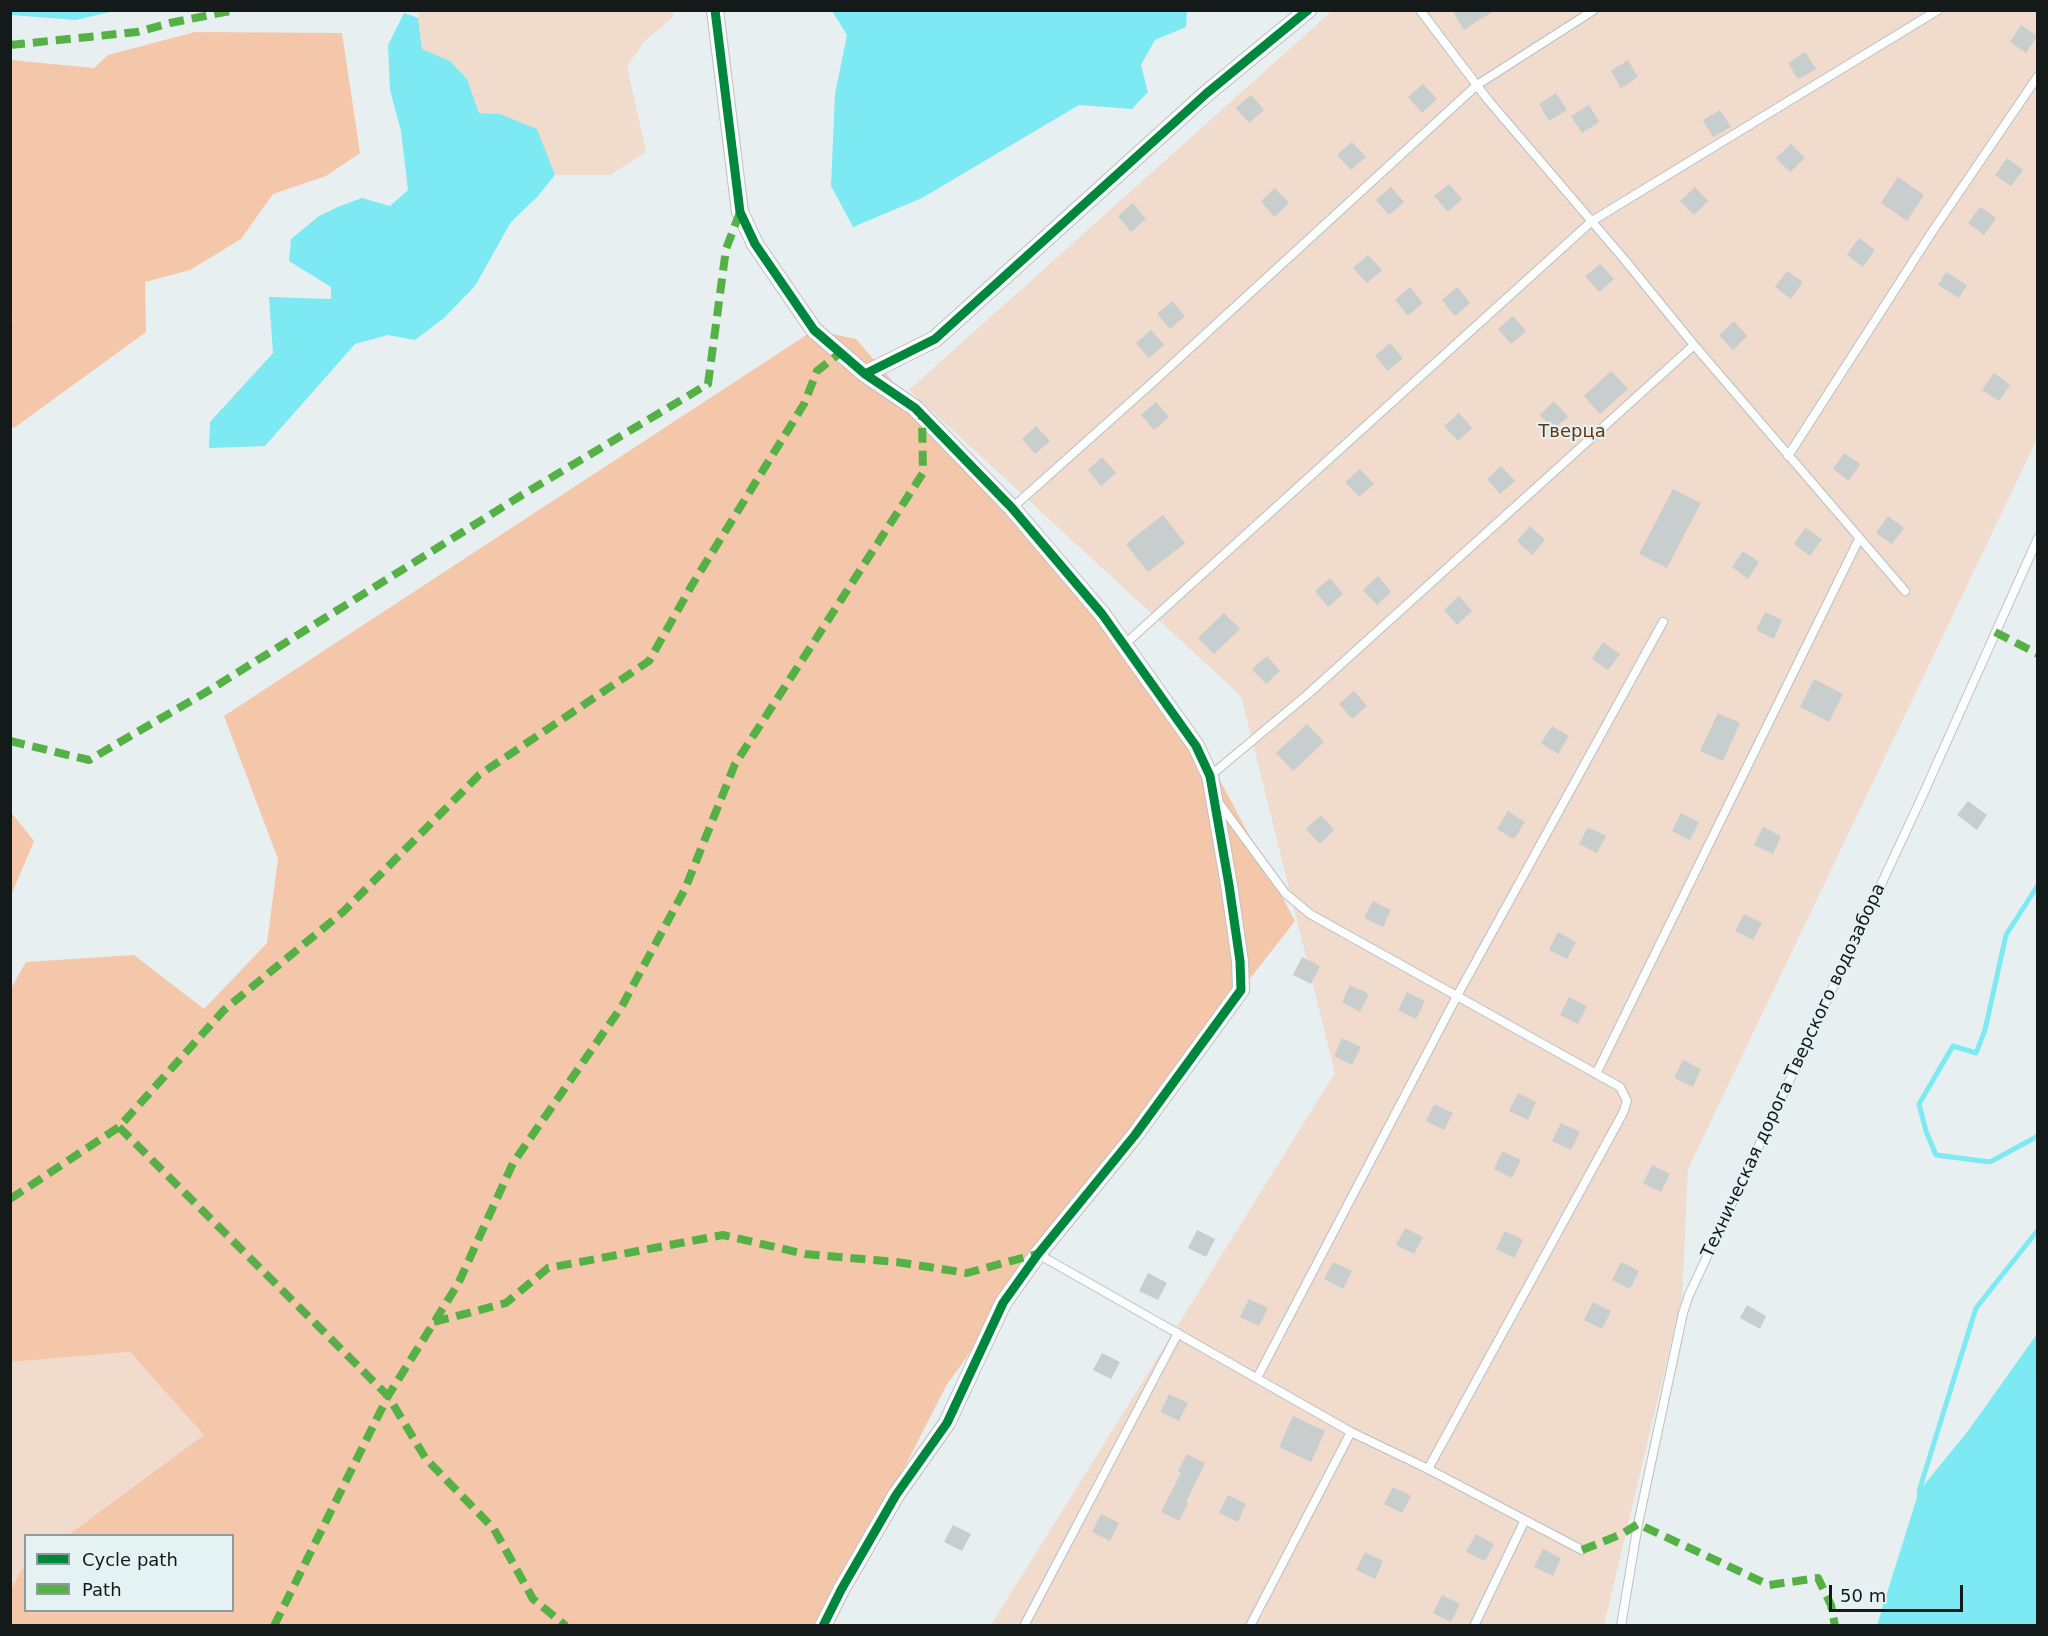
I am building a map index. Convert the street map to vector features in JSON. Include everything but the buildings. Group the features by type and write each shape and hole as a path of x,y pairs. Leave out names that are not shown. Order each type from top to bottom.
{"street":[{"path":"715,10 740,212 755,244 814,330 865,374 915,408 1012,508 1125,644 1196,746 1210,777 1240,961 1241,990 1135,1136 1038,1254 1003,1303 947,1423 896,1495 841,1590 823,1626"},
{"path":"865,374 935,339 1207,93 1308,10"}],"lane":[{"path":"1419,10 1477,85 1694,345 1905,591"},
{"path":"1012,508 1477,85 1594,10"},
{"path":"1125,644 1592,221 1938,10"},
{"path":"1788,456 1932,232 2037,76"},
{"path":"1210,777 1308,694 1694,345"},
{"name":"Техническая дорога Тверского водозабора","path":"1621,1626 1638,1524 1683,1313 1689,1295 1921,799 2037,538"},
{"path":"1596,1074 1859,539"},
{"path":"1257,1378 1457,996 1662,622"},
{"path":"1213,796 1285,893 1310,914 1620,1087 1627,1101 1623,1113 1428,1469"},
{"path":"1038,1254 1351,1432 1428,1469 1582,1550"},
{"path":"1024,1626 1178,1333"},
{"path":"1250,1626 1351,1432"},
{"path":"1474,1626 1525,1520"}],"green space":[{"path":"420,10 674,11 673,17 645,41 627,66 646,152 610,175 555,175 537,130 500,114 479,113 467,79 450,61 422,49 418,18"},
{"name":"Тверца","path":"1332,11 2037,11 2037,439 1688,1169 1682,1297 1604,1625 991,1625 1335,1073 1241,696 909,390"},
{"path":"130,1352 205,1435 69,1534 24,1534 24,1568 11,1590 11,1362"}],"shaded area":[{"path":"195,32 342,33 360,153 326,176 273,194 241,239 190,270 145,282 146,332 14,428 10,426 10,330 13,319 10,317 11,60 94,68 108,55"},
{"path":"814,330 856,339 1191,726 1295,921 1101,1169 946,1386 824,1625 11,1625 11,1590 24,1568 24,1612 234,1612 234,1534 69,1534 204,1435 130,1352 11,1362 10,990 26,962 134,955 204,1009 267,943 278,859 224,716"},
{"path":"10,811 34,841 12,893 10,893"}],"water":[{"path":"10,11 114,11 76,20 11,15"},
{"path":"832,11 1187,11 1186,27 1155,40 1141,65 1148,92 1132,109 1079,105 922,198 853,227 831,186 835,94 847,35"},
{"path":"404,13 418,18 422,49 450,61 467,79 479,113 500,114 537,129 555,175 538,196 511,222 475,286 444,318 415,340 388,335 355,344 265,446 209,448 210,422 273,353 269,297 331,299 331,287 289,261 291,239 319,216 340,206 362,198 390,206 408,190 401,131 390,90 388,45"},
{"path":"2037,1334 2037,1625 1877,1625 1919,1491 1968,1431"}],"waterway":[{"path":"2038,885 2006,935 1985,1030 1976,1053 1953,1046 1919,1104 1926,1131 1936,1155 1990,1162 2038,1136"},
{"path":"1920,1496 1919,1491 1976,1308 2038,1230"}],"marked path":[{"path":"10,45 137,32 235,10"},
{"path":"10,741 89,760 208,691 522,495 708,384 726,249 740,212"},
{"path":"10,1199 119,1127 224,1010 343,912 479,775 649,661 692,585 804,404 817,371 840,353"},
{"path":"274,1626 388,1396 458,1284 513,1163 622,1006 685,889 735,764 923,473 922,416"},
{"path":"1995,632 2038,654"},
{"path":"119,1127 388,1396 426,1459 494,1529 533,1599 566,1626"},
{"path":"434,1322 506,1303 548,1268 723,1235 805,1254 897,1262 967,1273 1037,1254"},
{"path":"1582,1550 1622,1534 1638,1524 1769,1585 1818,1578 1831,1605 1835,1626"}],"cycle path":[{"path":"715,10 740,212 755,244 814,330 865,374 915,408 1012,508 1102,614 1196,746 1210,776 1240,961 1241,990 1135,1135 1038,1254 1003,1303 947,1423 896,1495 841,1590 823,1626"},
{"path":"865,374 935,339 1207,93 1308,10"}]}
